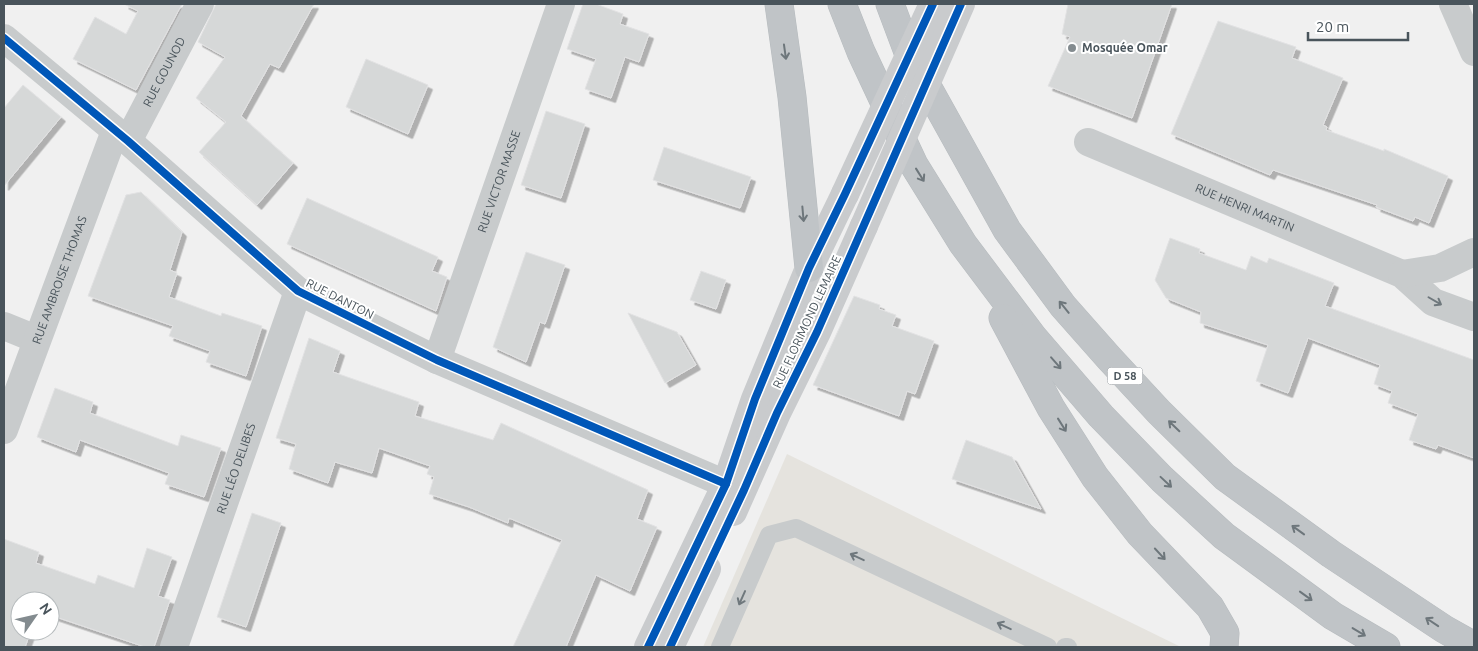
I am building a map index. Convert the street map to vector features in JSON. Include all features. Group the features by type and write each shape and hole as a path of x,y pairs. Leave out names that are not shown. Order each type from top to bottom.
{"highway":[{"path":"779,4 792,97 808,268"},
{"path":"842,4 861,52 914,165 963,244 1051,408 1095,477 1140,534 1210,607 1225,633 1224,647"},
{"name":"D 58","path":"890,4 908,52 1007,230 1063,306 1109,358 1159,412 1225,477 1331,554 1444,629 1474,646"},
{"path":"963,244 1040,344 1101,416 1162,479 1224,536 1333,616 1386,647"}],"main road":[{"name":"RUE FLORIMOND LEMAIRE","path":"648,647 726,484 755,399 808,268 845,194 933,4"},
{"name":"RUE FLORIMOND LEMAIRE","path":"670,647 744,490 777,413 817,332 961,4"}],"street":[{"name":"RUE GOUNOD","path":"122,136 200,4"},
{"name":"RUE VICTOR MASSE","path":"437,360 561,4"},
{"path":"1453,4 1474,52"},
{"name":"RUE DANTON","path":"4,38 122,136 298,291 437,360 726,484"},
{"name":"RUE AMBROISE THOMAS","path":"4,430 36,339 122,136"},
{"name":"RUE HENRI MARTIN","path":"1088,142 1402,274"},
{"path":"1402,274 1440,268 1474,252"},
{"path":"1402,274 1433,302 1474,318"},
{"name":"RUE LÉO DELIBES","path":"174,647 298,291"},
{"path":"4,326 36,339"}],"lane":[{"path":"720,647 770,535 796,528 1048,647"}],"shaded area":[{"path":"787,454 1181,647 703,647"}],"building":[{"path":"124,4 182,4 136,90 73,59 95,17 126,34 138,11"},
{"path":"216,4 314,4 279,68 270,64 241,116 293,163 257,205 199,152 226,122 196,98 225,57 198,42"},
{"path":"583,4 596,4 623,14 620,24 649,34 639,62 625,57 611,98 585,89 596,59 567,49"},
{"path":"1068,4 1172,4 1132,118 1048,86 1070,37 1062,34"},
{"path":"1218,21 1296,47 1292,58 1343,78 1323,125 1327,127 1326,130 1384,151 1384,149 1448,176 1429,223 1415,217 1413,221 1376,207 1377,205 1273,170 1270,175 1171,134"},
{"path":"366,59 428,85 408,134 346,107"},
{"path":"23,85 61,117 4,186 4,108"},
{"path":"546,111 585,124 561,198 521,185"},
{"path":"664,147 751,177 740,208 653,180"},
{"path":"141,192 182,232 170,270 177,273 169,297 221,316 222,313 262,326 246,376 206,362 210,351 169,336 173,326 88,296 126,195"},
{"path":"307,198 438,257 432,271 447,277 436,311 287,244"},
{"path":"1170,238 1200,249 1199,253 1246,270 1251,256 1267,263 1269,258 1334,283 1325,306 1474,360 1474,458 1438,445 1436,449 1409,440 1418,414 1388,403 1392,391 1374,384 1380,365 1308,338 1288,393 1256,381 1268,345 1200,323 1201,312 1166,298 1155,280"},
{"path":"526,252 565,265 545,324 540,322 526,362 493,347"},
{"path":"701,271 726,280 716,309 690,300"},
{"path":"854,296 880,305 879,309 896,315 892,326 934,341 915,394 907,391 899,416 813,385"},
{"path":"628,313 677,332 696,365 665,383"},
{"path":"309,338 340,351 333,372 419,402 415,416 493,440 501,423 648,490 637,519 657,527 630,591 596,575 566,647 513,647 562,540 509,518 508,523 469,507 429,494 434,477 427,474 430,466 379,448 372,473 335,462 328,483 289,469 296,444 276,438"},
{"path":"55,388 93,402 90,413 178,446 181,435 221,448 204,497 165,484 169,473 80,440 76,452 37,437"},
{"path":"966,440 1012,457 1041,509 952,479"},
{"path":"252,513 281,523 246,627 217,617"},
{"path":"4,539 39,552 36,563 95,584 98,575 134,588 147,548 172,557 158,596 170,600 154,647 145,647 60,618 60,591 10,591 10,641 27,641 25,647 4,647"}],"cycle path":[{"path":"648,647 726,484 755,399 809,268 933,4"},
{"path":"670,647 744,490 777,413 817,332 961,4"},
{"path":"4,38 128,141 298,291 437,360 726,484"}],"place":[{"name":"Mosquée Omar","path":"1072,48"}]}
